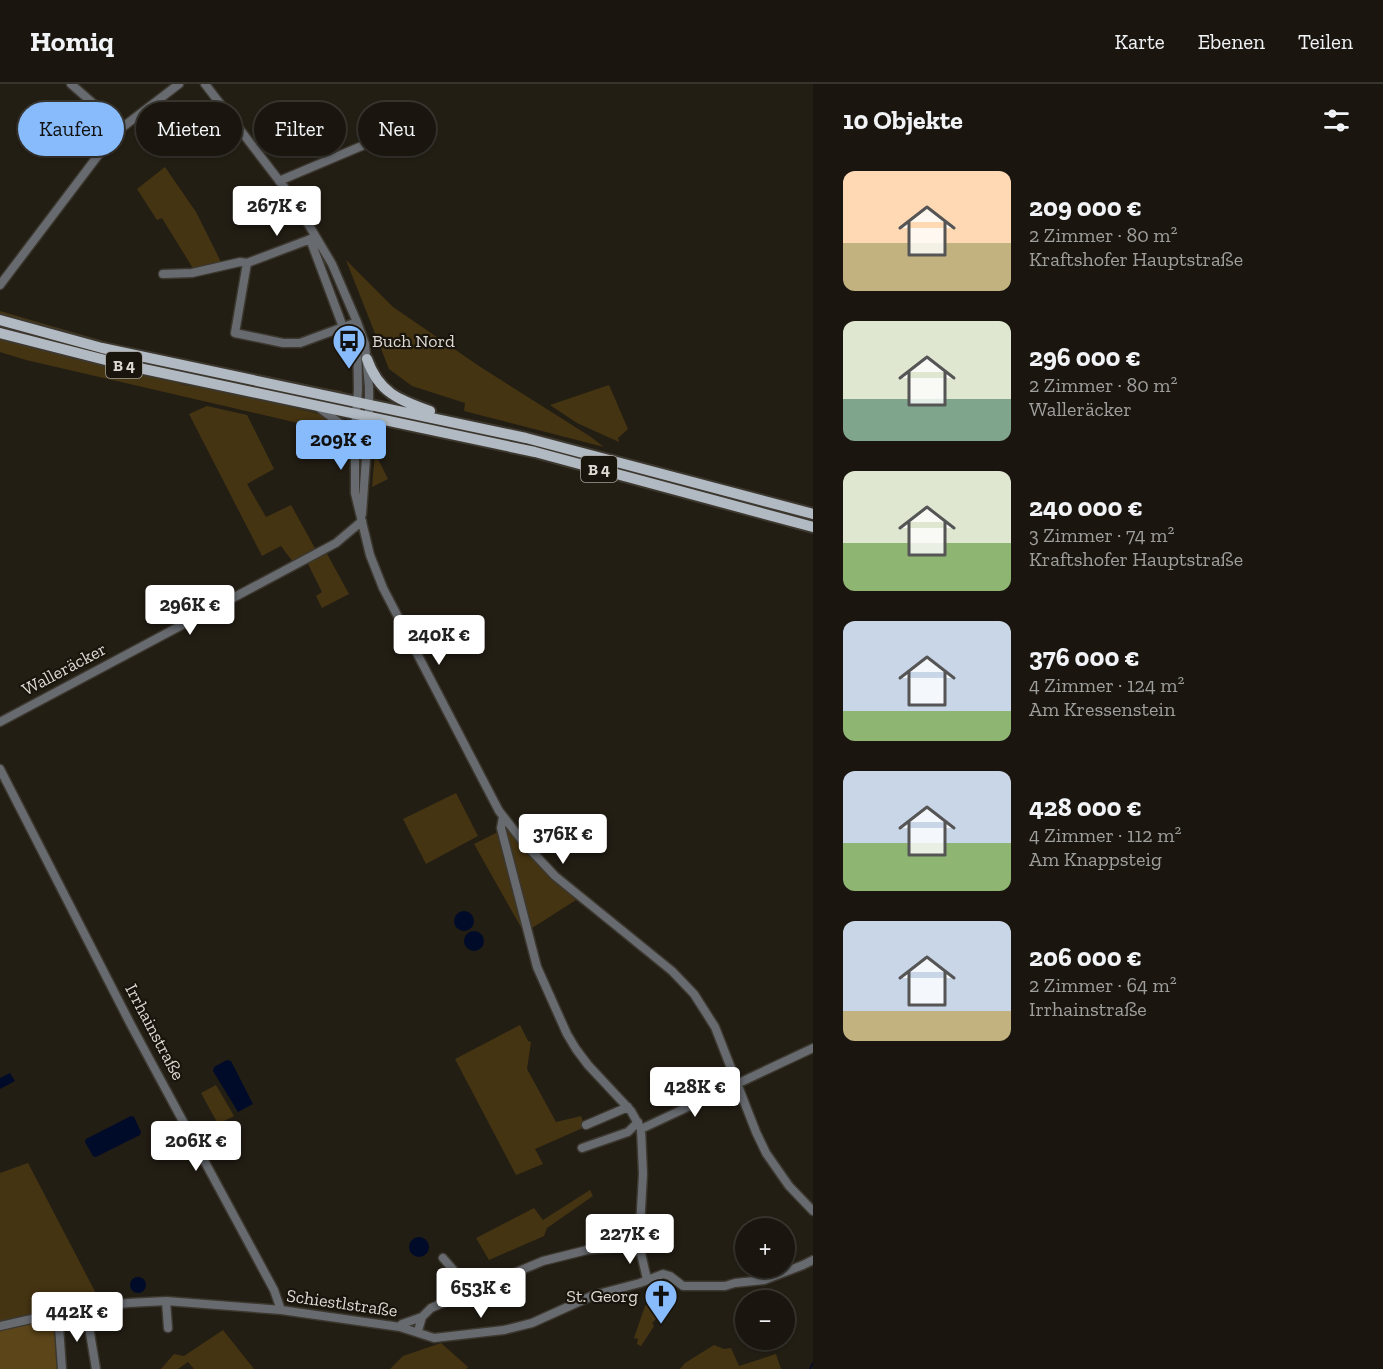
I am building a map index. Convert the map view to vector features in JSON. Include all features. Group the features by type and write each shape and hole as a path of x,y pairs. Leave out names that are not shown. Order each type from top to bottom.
{"main road":[{"name":"B 4","path":"0,320 102,348 365,408 813,527"},
{"name":"B 4","path":"0,333 98,359 316,406 357,414 365,408 449,422 540,441 813,514"},
{"name":"B 4","path":"367,359 372,372 383,388 399,399 432,412 449,422"}],"street":[{"path":"71,84 92,102"},
{"path":"124,126 179,84"},
{"path":"205,84 279,181 313,238 332,264 365,344 367,359 362,520"},
{"path":"279,181 358,148"},
{"path":"0,285 98,156"},
{"path":"163,274 192,273 240,262 247,263 313,238"},
{"path":"313,238 343,327"},
{"path":"247,263 235,333 283,343 300,343 357,322"},
{"path":"357,322 365,408"},
{"path":"316,406 342,425 350,436 354,448"},
{"path":"357,414 354,448 355,493 375,572 492,800 525,844 555,876 666,965 687,985 715,1027 766,1153 789,1186 813,1211"},
{"name":"Walleräcker","path":"0,722 336,543 362,520"},
{"name":"Irrhainstraße","path":"0,769 131,1025 274,1290 281,1310"},
{"path":"503,817 501,828 537,966 576,1049 628,1107 640,1125 643,1174 639,1245 647,1279"},
{"path":"582,1148 628,1132 813,1048"},
{"path":"586,1125 628,1107"},
{"path":"417,1331 422,1317 431,1308 543,1261 586,1250 639,1245"},
{"path":"443,1258 456,1273 480,1289"},
{"name":"Schiestlstraße","path":"0,1326 58,1313 128,1303 166,1301 281,1310 400,1327 434,1338 504,1330 532,1323 594,1295 663,1274 670,1276 683,1286 725,1286 764,1280 813,1260"},
{"path":"166,1301 168,1328"},
{"path":"86,1309 96,1369"},
{"path":"58,1313 62,1369"},
{"path":"400,1327 402,1324 422,1317"}],"shaded area":[{"path":"165,167 196,212 222,264 194,270 162,218 157,220 137,189"},
{"path":"346,260 393,307 604,447 464,411 465,403 412,386 389,369"},
{"path":"0,311 110,343 342,391 341,394 111,346 0,316"},
{"path":"0,323 269,388 201,377 100,354 0,329"},
{"path":"344,330 351,336 353,360 345,363 337,332"},
{"path":"0,336 159,375 186,385 202,385 323,415 338,425 336,427 341,433 26,360 0,352"},
{"path":"609,385 628,429 618,438 619,442 577,423 550,405"},
{"path":"207,406 247,415 274,469 247,484 266,517 291,505 316,550 293,562 281,546 262,556 189,414"},
{"path":"385,414 516,438 813,517 813,523 385,416"},
{"path":"375,453 388,479 372,487"},
{"path":"326,552 349,594 322,608 316,596 322,592 307,562"},
{"path":"456,793 478,836 426,864 403,819"},
{"path":"507,827 531,857 576,900 529,930 505,828"},
{"path":"498,832 522,929 474,844"},
{"path":"520,1025 528,1041 531,1042 527,1069 556,1122 581,1116 585,1127 535,1149 543,1164 516,1175 455,1059"},
{"path":"216,1085 234,1116 218,1124 201,1093"},
{"path":"28,1163 100,1301 0,1322 0,1173"},
{"path":"590,1190 593,1196 547,1228 544,1236 489,1260 476,1238 534,1208 543,1220"},
{"path":"649,1302 659,1316 652,1323 654,1326 641,1346 637,1344 638,1339 634,1338 645,1306"},
{"path":"56,1316 59,1369 0,1369 0,1329"},
{"path":"223,1330 254,1369 194,1369 188,1362 178,1369 161,1369 174,1354 184,1356"},
{"path":"441,1343 468,1367 466,1369 390,1369 403,1356"},
{"path":"714,1345 724,1349 731,1348 739,1366 776,1354 781,1369 680,1369 685,1363"}],"water":[{"path":"464,911 471,914 474,921 471,928 464,931 457,928 454,921 457,914"},
{"path":"474,931 481,934 484,941 481,948 474,951 467,948 464,941 467,934"},
{"path":"227,1060 231,1061 253,1104 238,1112 213,1071 214,1067"},
{"path":"10,1073 15,1081 0,1089 0,1078"},
{"path":"131,1116 134,1117 141,1132 140,1135 96,1157 93,1156 85,1142 86,1139"},
{"path":"419,1237 426,1240 429,1247 426,1254 419,1257 412,1254 409,1247 412,1240"},
{"path":"138,1277 144,1279 146,1285 144,1291 138,1293 132,1291 130,1285 132,1279"}],"waterway":[{"path":"810,1369 813,1363"}],"place":[{"name":"Buch Nord","path":"349,370"},
{"name":"St. Georg","path":"661,1325"}]}
